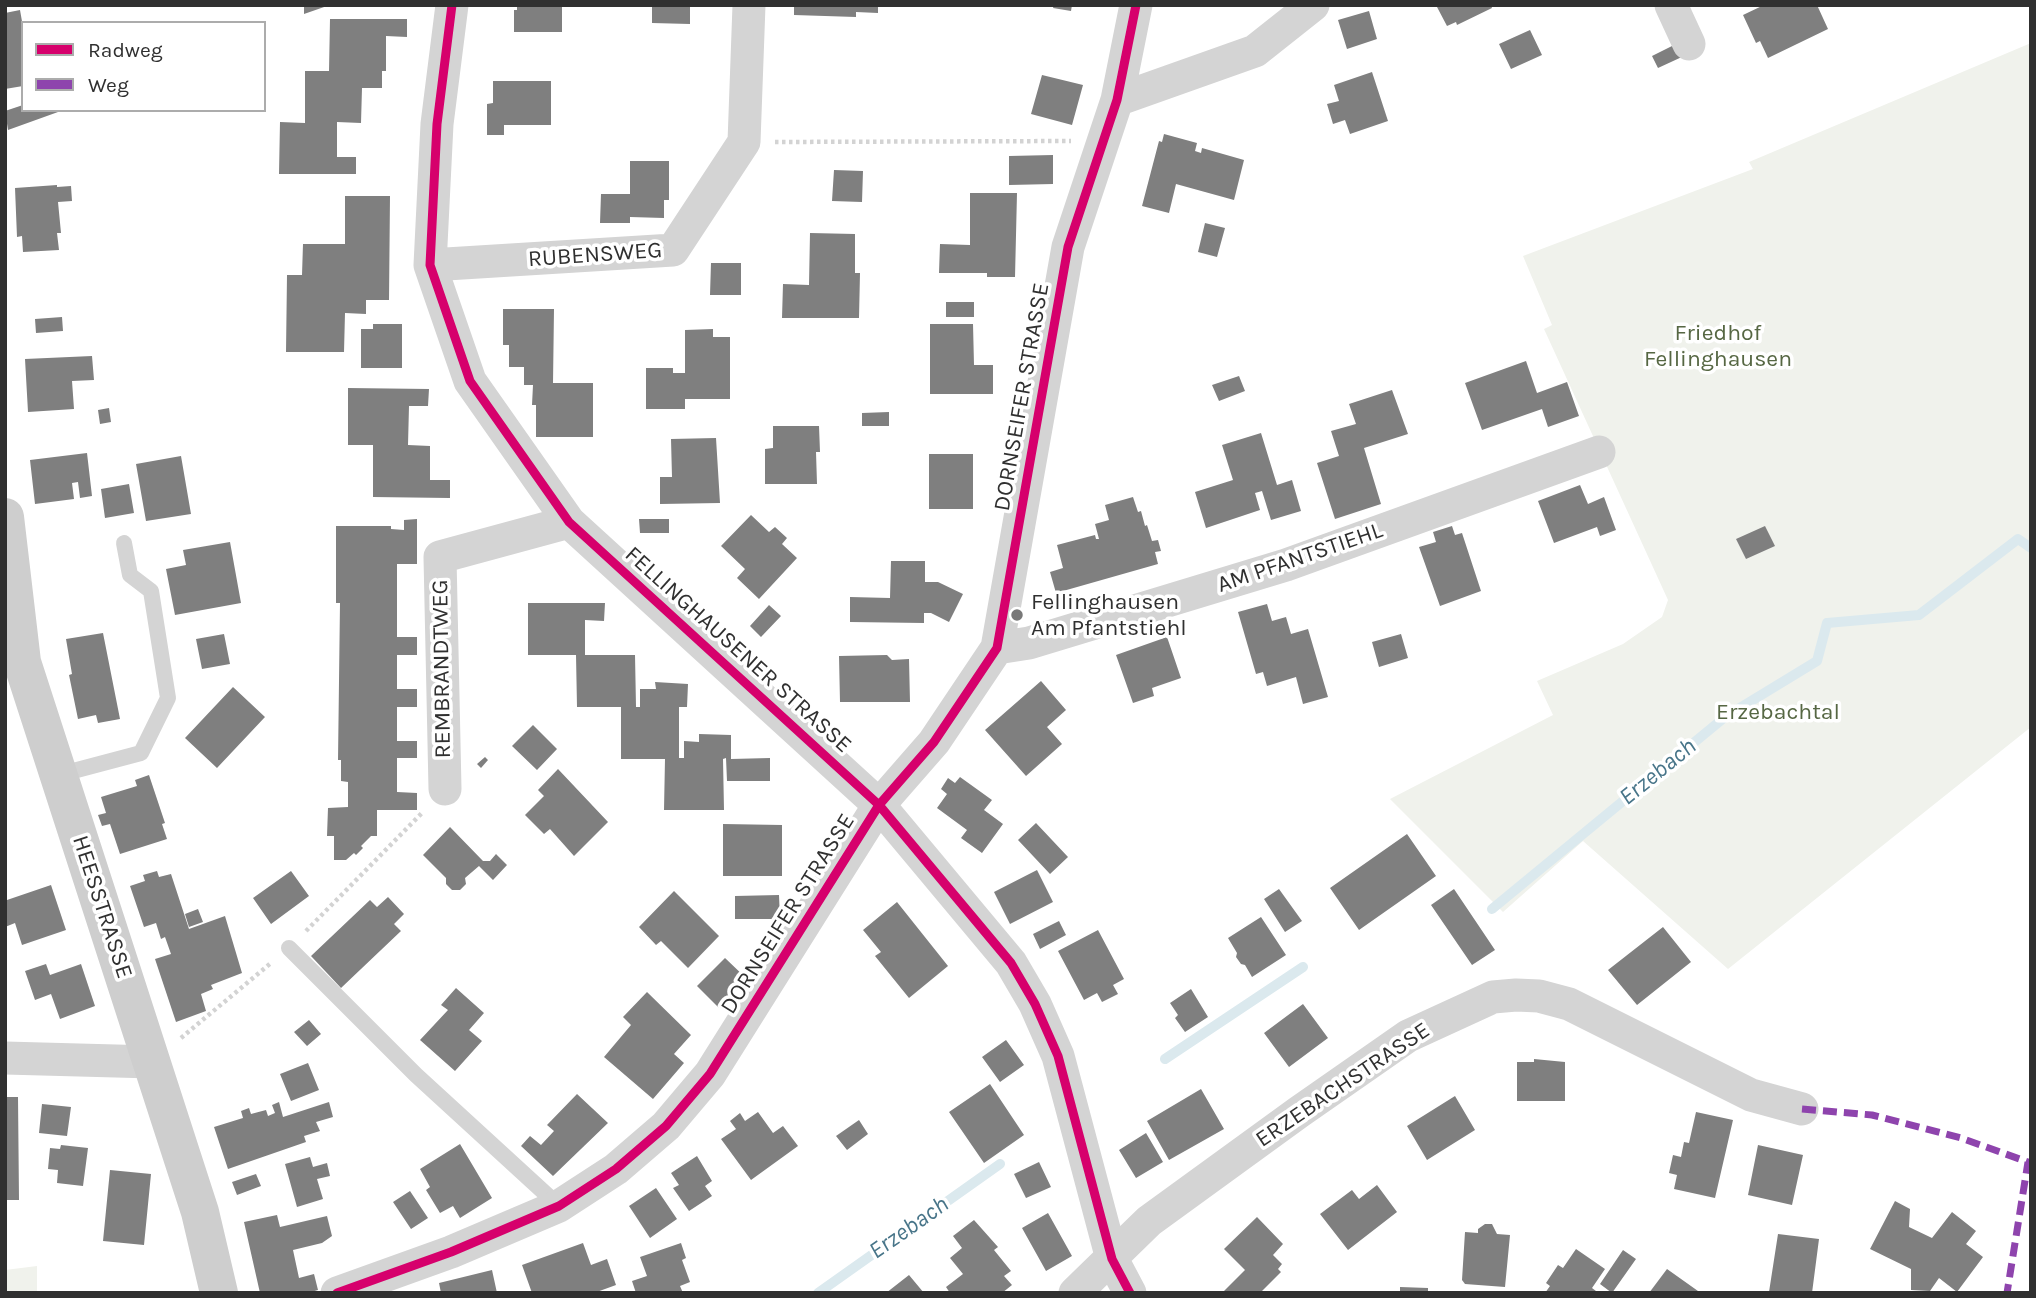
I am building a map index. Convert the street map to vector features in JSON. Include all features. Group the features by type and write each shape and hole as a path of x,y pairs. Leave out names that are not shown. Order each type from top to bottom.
{"main road":[{"name":"HEESSTRASSE","path":"5,517 23,662 200,1212 219,1293"}],"street":[{"name":"FELLINGHAUSENER STRASSE","path":"452,5 437,124 430,265 470,381 569,522 879,805 1011,963 1035,1004 1058,1056 1112,1259 1129,1293"},
{"path":"744,142 749,5"},
{"name":"DORNSEIFER STRASSE","path":"337,1293 451,1252 559,1206 615,1169 666,1126 710,1074 879,805 934,742 997,648 1068,247 1117,100 1136,5"},
{"path":"1117,100 1255,51 1313,5"},
{"path":"1671,5 1689,44"},
{"name":"RUBENSWEG","path":"430,265 673,250 744,142"},
{"name":"AM PFANTSTIEHL","path":"997,648 1029,643 1286,565 1599,452"},
{"name":"REMBRANDTWEG","path":"445,789 440,557 569,522"},
{"name":"ERZEBACHSTRASSE","path":"1075,1293 1149,1222 1298,1112 1408,1036 1493,998 1539,996 1569,1004 1751,1095 1802,1109"},
{"path":"5,1058 153,1062"}],"lane":[{"path":"58,775 141,753 168,698 151,591 130,575 124,543"},
{"path":"289,948 416,1075 559,1206"}],"path":[{"path":"744,142 1103,141"}],"green space":[{"path":"2031,43 2031,727 1728,969 1583,841 1503,912 1390,799 1553,715 1537,681 1623,644 1662,617 1668,600 1544,329 1552,325 1523,256 1753,169 1749,162"},
{"path":"37,1266 37,1293 5,1293 5,1270"}],"building":[{"path":"304,5 327,5 327,6 304,14"},
{"path":"517,5 562,5 562,32 514,32 514,10 517,10"},
{"path":"652,5 690,5 690,24 652,23"},
{"path":"794,5 878,5 878,13 856,12 856,17 794,15"},
{"path":"1054,5 1072,5 1071,11 1053,8"},
{"path":"1491,5 1492,8 1457,25 1456,22 1447,26 1437,7"},
{"path":"1764,5 1817,5 1828,29 1768,58 1760,41 1756,43 1743,15"},
{"path":"20,10 22,21 21,86 5,89 5,13"},
{"path":"1369,11 1377,39 1347,49 1338,20"},
{"path":"330,19 407,19 407,37 386,36 386,71 382,71 382,88 362,88 361,123 337,122 337,157 356,157 356,174 279,174 280,122 305,123 305,71 329,71"},
{"path":"1530,30 1542,55 1511,69 1499,44"},
{"path":"1678,43 1684,56 1658,68 1652,56"},
{"path":"1372,72 1388,121 1350,134 1345,120 1333,124 1327,104 1339,101 1334,85"},
{"path":"1042,75 1083,85 1072,125 1031,114"},
{"path":"493,81 551,81 551,125 504,125 504,135 487,135 487,104 493,103"},
{"path":"21,106 21,112 58,112 8,130 5,111"},
{"path":"1164,134 1197,143 1195,151 1201,153 1202,148 1244,160 1234,200 1176,184 1169,213 1142,206 1159,141 1162,142"},
{"path":"1053,155 1053,184 1009,185 1009,156"},
{"path":"630,161 669,161 669,200 664,200 664,218 630,217 630,223 600,223 601,194 630,194"},
{"path":"834,170 863,171 862,202 832,201"},
{"path":"71,186 72,201 58,202 61,233 57,233 59,250 23,252 22,236 17,237 15,188"},
{"path":"970,193 1017,193 1015,277 987,277 987,273 939,273 940,244 970,245"},
{"path":"345,196 390,196 389,300 366,300 366,314 345,313 344,352 286,352 287,275 302,275 303,244 345,244"},
{"path":"1205,223 1225,228 1217,257 1198,252"},
{"path":"810,233 855,234 855,273 860,273 859,318 782,318 783,284 809,285"},
{"path":"711,263 741,263 741,295 710,295"},
{"path":"946,302 974,302 974,317 946,317"},
{"path":"503,309 554,309 553,383 593,383 593,437 536,437 536,405 532,405 533,385 524,385 524,367 509,367 509,345 503,345"},
{"path":"62,317 63,331 36,333 35,319"},
{"path":"373,324 402,324 402,368 361,368 361,329 373,329"},
{"path":"930,324 973,324 974,365 993,365 993,394 930,394"},
{"path":"713,329 713,337 730,337 730,399 685,399 685,409 646,409 646,368 673,368 673,373 685,373 685,330"},
{"path":"92,356 94,380 72,381 74,409 28,412 25,359"},
{"path":"1526,361 1537,393 1567,382 1579,416 1548,427 1542,409 1482,430 1465,383"},
{"path":"1239,376 1245,391 1219,401 1212,385"},
{"path":"348,388 429,389 428,406 409,406 408,445 430,446 430,480 450,480 450,498 373,497 373,445 348,445"},
{"path":"1392,390 1408,434 1364,448 1381,504 1335,519 1317,463 1339,456 1331,431 1356,424 1349,404"},
{"path":"109,408 111,422 100,424 98,410"},
{"path":"889,412 889,426 862,426 862,413"},
{"path":"773,426 819,426 820,452 816,452 817,484 765,484 765,449 773,448"},
{"path":"1261,433 1277,485 1292,480 1301,511 1271,520 1262,491 1255,493 1260,510 1206,528 1195,492 1233,480 1222,445"},
{"path":"716,438 720,503 660,504 660,477 672,477 671,439"},
{"path":"87,453 92,496 80,498 78,482 72,483 74,499 35,504 30,460"},
{"path":"929,454 973,454 973,509 929,509"},
{"path":"181,456 191,514 146,521 136,464"},
{"path":"129,484 134,513 105,518 101,489"},
{"path":"1580,485 1588,504 1604,497 1616,530 1600,536 1597,527 1554,543 1538,501"},
{"path":"1133,497 1152,541 1158,540 1161,551 1155,552 1158,564 1056,593 1050,572 1063,568 1057,545 1095,535 1096,539 1099,539 1095,524 1109,520 1105,505"},
{"path":"751,515 769,532 775,527 787,538 782,544 797,558 759,599 737,578 745,569 721,546"},
{"path":"417,519 417,564 397,564 397,637 417,637 417,655 397,655 397,689 417,689 417,707 397,707 397,741 417,741 417,758 397,758 397,792 417,793 417,810 377,810 377,836 371,836 356,855 354,853 346,860 334,860 334,836 327,836 328,808 348,807 348,782 341,781 341,760 338,760 340,603 336,603 336,526 391,526 391,529 404,530 404,520"},
{"path":"639,519 669,519 669,533 640,533"},
{"path":"1452,526 1455,535 1462,533 1481,591 1440,606 1419,547 1436,542 1433,532"},
{"path":"1765,526 1775,546 1746,559 1736,539"},
{"path":"230,542 241,603 175,615 166,569 186,565 183,550"},
{"path":"891,561 925,561 925,582 938,582 963,594 949,622 931,613 924,613 924,623 850,622 850,597 890,598"},
{"path":"528,603 605,603 604,621 585,620 585,655 635,655 636,707 640,707 640,689 656,689 655,682 688,684 687,707 679,707 679,758 684,758 684,741 699,742 699,734 731,735 731,759 770,758 770,781 727,781 726,758 723,759 724,810 664,810 665,759 621,759 621,707 577,707 576,655 528,655"},
{"path":"1267,604 1272,621 1286,617 1291,634 1308,629 1328,697 1303,704 1296,677 1267,686 1263,672 1256,674 1238,612"},
{"path":"769,605 781,616 761,637 750,626"},
{"path":"103,633 120,719 98,723 96,715 78,719 69,675 72,674 66,639"},
{"path":"224,634 230,664 202,669 196,639"},
{"path":"1401,634 1408,658 1379,667 1372,642"},
{"path":"1167,637 1181,678 1152,688 1154,696 1133,703 1116,655"},
{"path":"887,655 892,660 909,659 910,702 840,702 839,656"},
{"path":"1041,681 1066,710 1047,727 1062,744 1026,776 985,730"},
{"path":"233,687 265,717 217,768 185,738"},
{"path":"533,725 557,749 537,770 512,746"},
{"path":"485,757 488,760 481,768 477,764"},
{"path":"558,769 608,822 574,856 550,829 544,834 525,815 544,796 538,790"},
{"path":"149,775 165,823 162,824 167,839 120,854 110,824 102,826 98,815 106,813 101,797 137,786 135,780"},
{"path":"960,777 992,800 984,810 1003,824 982,853 961,838 967,830 937,808 947,794 941,789 948,778 955,783"},
{"path":"1036,823 1068,857 1050,874 1018,840"},
{"path":"723,824 782,825 782,876 723,876"},
{"path":"450,827 483,861 490,861 496,854 507,865 493,880 479,866 465,878 466,884 460,890 452,890 446,884 446,878 423,855"},
{"path":"1407,834 1436,876 1359,930 1330,888"},
{"path":"1037,870 1053,902 1010,924 994,892"},
{"path":"157,871 159,877 171,874 189,929 225,916 242,973 211,985 213,989 201,994 206,1011 176,1022 155,959 171,954 165,937 161,939 156,923 144,927 130,886 145,881 143,875"},
{"path":"291,871 309,896 271,924 253,898"},
{"path":"51,885 66,930 22,945 15,923 5,927 5,896 7,900"},
{"path":"1279,889 1302,921 1285,932 1264,899"},
{"path":"1454,889 1495,950 1472,965 1431,905"},
{"path":"674,891 719,936 688,968 661,941 656,945 639,927"},
{"path":"779,895 780,919 735,919 735,896"},
{"path":"388,897 404,914 394,924 401,931 341,988 311,956 370,900 377,907"},
{"path":"897,902 948,966 909,998 875,956 881,952 863,930"},
{"path":"198,909 203,922 189,927 185,914"},
{"path":"1261,917 1286,955 1252,977 1236,957 1237,953 1228,938"},
{"path":"1059,921 1066,935 1040,949 1033,934"},
{"path":"1663,927 1691,962 1637,1005 1608,970"},
{"path":"1098,930 1124,979 1113,985 1118,994 1102,1002 1097,993 1084,1000 1058,951"},
{"path":"725,958 747,979 719,1008 697,986"},
{"path":"46,964 50,975 81,964 95,1006 60,1019 51,994 35,1000 25,971"},
{"path":"456,988 484,1013 469,1030 482,1041 455,1071 420,1040 448,1010 441,1005"},
{"path":"1191,989 1208,1017 1185,1032 1175,1018 1178,1015 1170,1003"},
{"path":"647,992 691,1035 674,1054 684,1063 653,1099 604,1057 631,1025 623,1017"},
{"path":"1303,1004 1328,1038 1289,1067 1264,1033"},
{"path":"309,1020 321,1034 307,1046 294,1032"},
{"path":"1006,1040 1024,1065 1000,1082 982,1057"},
{"path":"1534,1059 1565,1062 1565,1101 1517,1101 1517,1062 1534,1062"},
{"path":"308,1063 319,1090 291,1101 280,1074"},
{"path":"990,1084 1024,1135 984,1163 949,1112"},
{"path":"1201,1089 1224,1129 1169,1160 1147,1121"},
{"path":"577,1094 608,1123 553,1176 521,1146 530,1136 541,1145 554,1131 547,1125"},
{"path":"1455,1096 1475,1130 1427,1160 1407,1126"},
{"path":"5,1097 18,1097 19,1200 5,1200"},
{"path":"279,1102 283,1117 329,1102 333,1117 316,1122 320,1131 304,1136 306,1142 228,1169 214,1127 243,1118 241,1111 249,1108 251,1114 266,1110 268,1116 275,1113 272,1105"},
{"path":"42,1104 71,1107 67,1136 39,1133"},
{"path":"758,1112 773,1133 783,1126 798,1146 751,1180 721,1139 736,1129 730,1121 740,1113 745,1121"},
{"path":"1696,1112 1733,1120 1715,1198 1674,1189 1677,1175 1669,1173 1673,1155 1681,1157 1684,1142 1689,1143"},
{"path":"859,1120 868,1134 847,1150 836,1136"},
{"path":"1146,1133 1163,1162 1136,1178 1119,1150"},
{"path":"460,1144 492,1198 460,1218 453,1206 440,1213 426,1190 430,1187 420,1169"},
{"path":"61,1145 88,1148 83,1186 57,1183 58,1170 48,1169 50,1148 60,1149"},
{"path":"1758,1145 1803,1155 1792,1205 1748,1195"},
{"path":"697,1156 712,1181 705,1186 712,1196 689,1211 673,1188 679,1185 671,1173"},
{"path":"310,1157 313,1167 327,1163 330,1176 317,1179 323,1199 297,1207 285,1164"},
{"path":"1039,1162 1051,1187 1026,1198 1014,1174"},
{"path":"110,1170 151,1174 144,1245 103,1241"},
{"path":"256,1174 261,1186 237,1195 232,1182"},
{"path":"1377,1185 1397,1212 1348,1250 1320,1214 1352,1190 1359,1199"},
{"path":"656,1188 677,1219 650,1238 629,1206"},
{"path":"410,1191 428,1218 411,1229 393,1202"},
{"path":"1895,1201 1910,1209 1909,1227 1932,1238 1952,1212 1976,1231 1966,1244 1983,1257 1957,1292 1939,1278 1930,1291 1911,1290 1911,1269 1870,1249"},
{"path":"1048,1213 1072,1256 1046,1271 1022,1228"},
{"path":"277,1215 280,1227 327,1216 332,1236 322,1243 293,1250 299,1278 314,1274 318,1290 308,1293 260,1293 244,1222"},
{"path":"1257,1217 1283,1244 1273,1255 1282,1264 1278,1269 1281,1272 1260,1293 1222,1293 1245,1270 1224,1249"},
{"path":"974,1220 998,1247 994,1250 1011,1271 1004,1276 1012,1285 1002,1293 950,1293 946,1287 963,1274 950,1258 962,1248 953,1236"},
{"path":"1485,1224 1492,1224 1497,1234 1510,1235 1505,1287 1465,1284 1462,1280 1465,1232 1478,1233 1478,1229"},
{"path":"1778,1234 1819,1239 1812,1293 1769,1292"},
{"path":"583,1243 591,1265 607,1259 616,1285 594,1293 532,1293 522,1265"},
{"path":"681,1243 686,1258 682,1260 690,1282 680,1286 683,1293 636,1293 632,1281 647,1276 640,1257"},
{"path":"1576,1249 1605,1269 1592,1288 1595,1293 1545,1293 1550,1286 1546,1283 1558,1265 1563,1268"},
{"path":"1623,1250 1636,1259 1612,1293 1600,1284"},
{"path":"1667,1269 1698,1291 1697,1293 1649,1293"},
{"path":"492,1270 497,1293 441,1293 439,1283"},
{"path":"909,1275 924,1293 886,1293"},
{"path":"1400,1287 1428,1288 1428,1293 1400,1293"}],"waterway":[{"name":"Erzebach","path":"1492,909 1725,717 1817,661 1827,623 1919,615 2018,539 2031,548"},
{"name":"Erzebach","path":"1165,1059 1303,967"},
{"name":"Erzebach","path":"818,1293 1000,1164"}],"marked path":[{"path":"1802,1109 1872,1115 1961,1138 2028,1162 2007,1293"}],"cycle path":[{"path":"452,5 437,124 430,265 470,381 569,522 879,805 1011,963 1035,1004 1058,1056 1112,1259 1130,1293"},
{"path":"337,1293 451,1252 559,1206 616,1169 666,1126 710,1074 879,805 934,742 997,648 1068,247 1117,100 1136,5"}],"place":[{"name":"Fellinghausen Am Pfantstiehl","path":"1017,615"}],"park label":[{"name":"Friedhof Fellinghausen","path":"1718,346"},
{"name":"Erzebachtal","path":"1778,712"}]}
